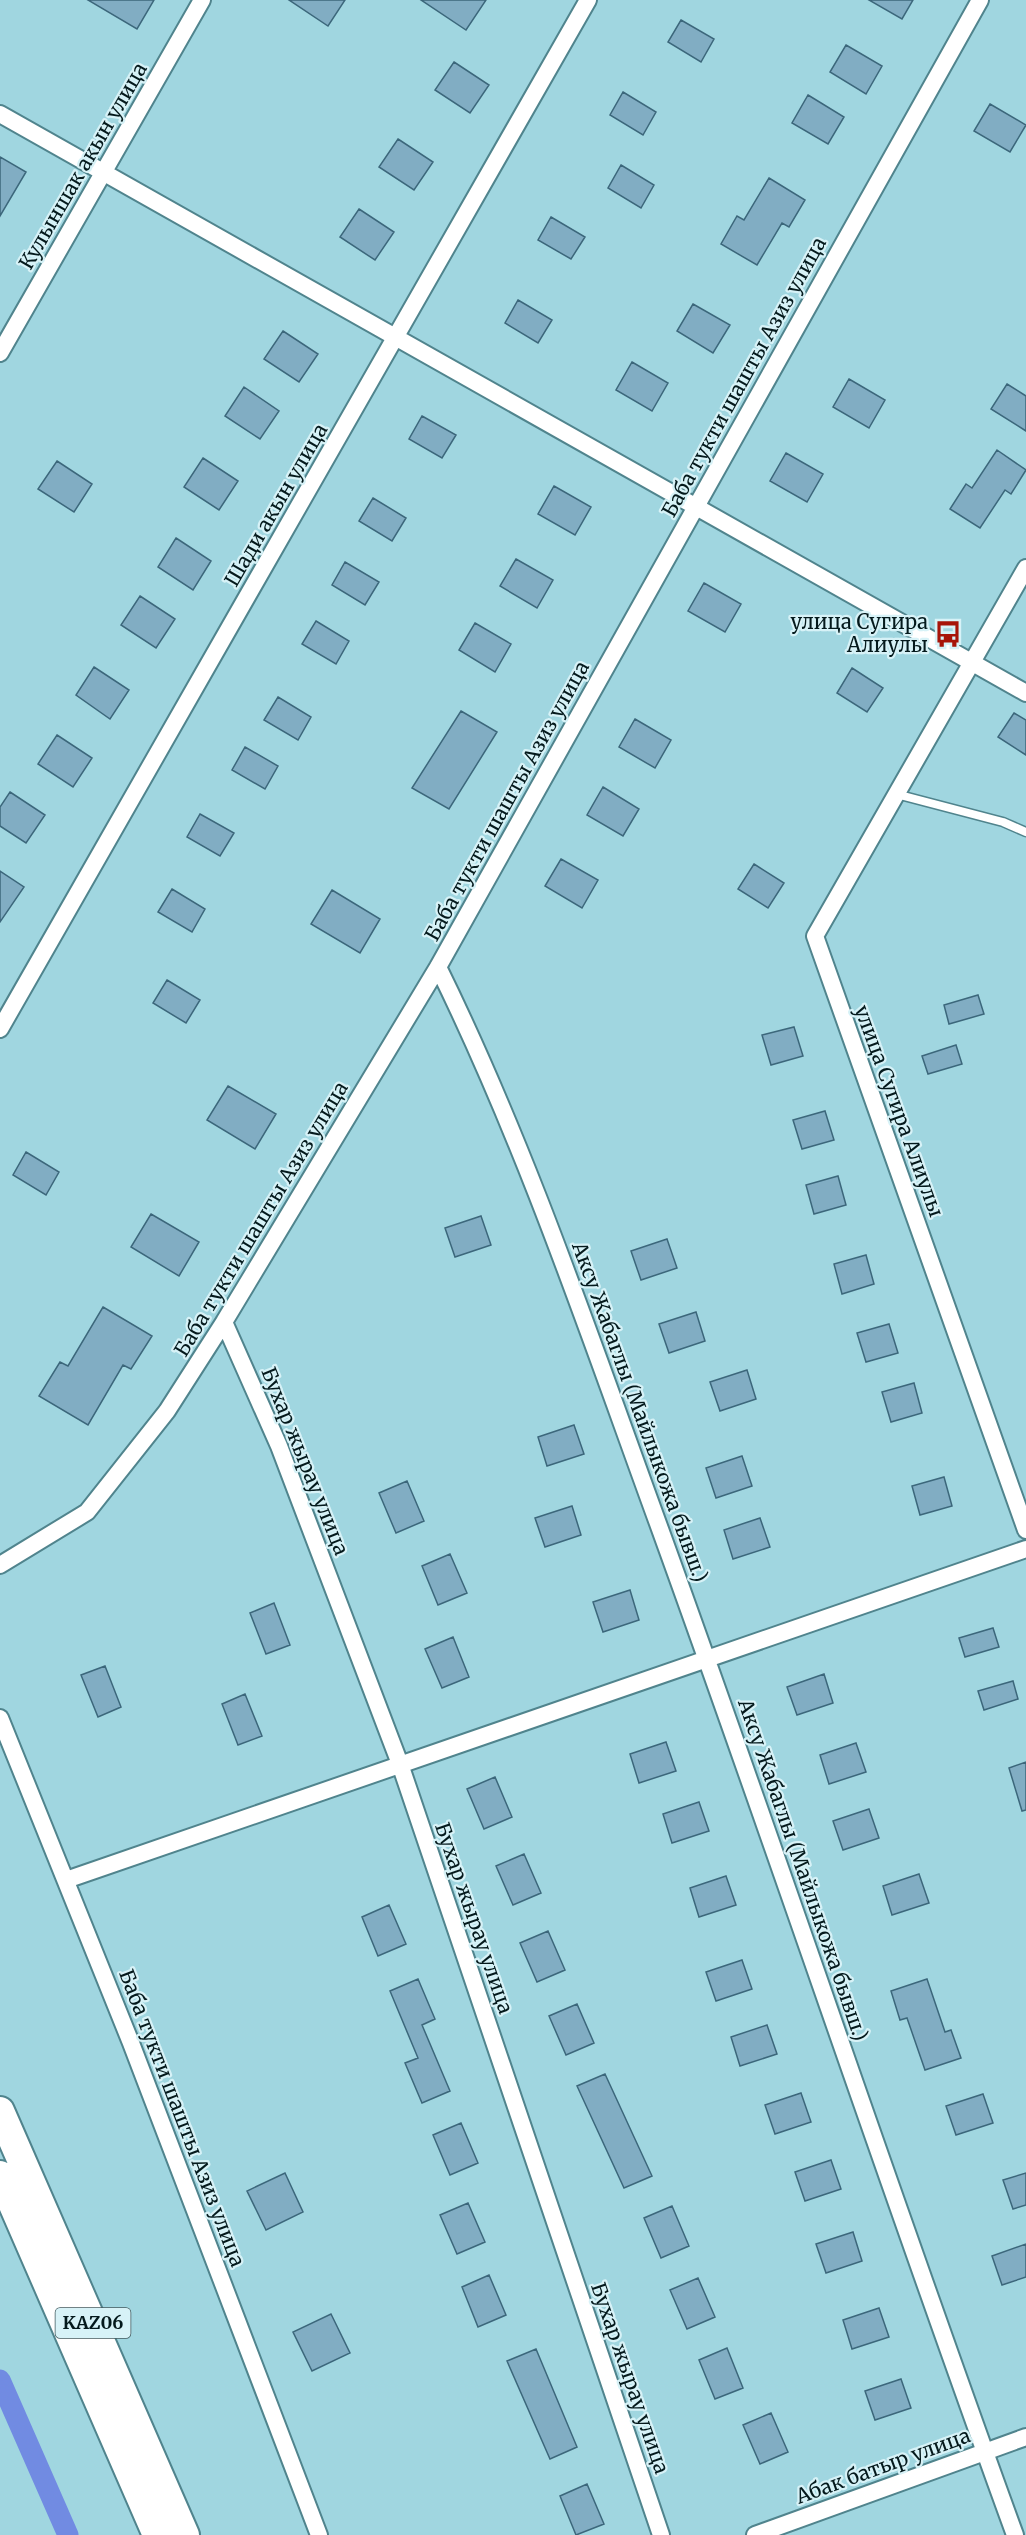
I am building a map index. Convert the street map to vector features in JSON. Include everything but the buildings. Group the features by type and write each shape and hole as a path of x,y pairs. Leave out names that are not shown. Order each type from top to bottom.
{"highway":[{"name":"KАZ06","path":"0,2111 185,2535"},
{"name":"KАZ06","path":"0,2175 157,2535"}],"street":[{"name":"Кулыншак акын улица","path":"0,353 202,0"},
{"name":"Шади акын улица","path":"0,1029 588,0"},
{"name":"Баба тукти шашты Азиз улица","path":"0,1565 87,1512 167,1411 224,1322 438,967 980,0"},
{"path":"0,114 1026,693"},
{"name":"улица Сугира Алиулы","path":"1026,568 815,936 1026,1530"},
{"name":"Аксу Жабаглы (Майлыкожа бывш.)","path":"438,967 479,1050 548,1221 707,1659 1015,2535"},
{"name":"Бухар жырау улица","path":"224,1322 279,1446 400,1764 661,2535"},
{"path":"66,1880 1026,1549"},
{"name":"Баба тукти шашты Азиз улица","path":"0,1718 131,2043 319,2535"},
{"name":"Абак батыр улица","path":"755,2535 1026,2437"}],"lane":[{"path":"896,794 1003,822 1026,832"}],"waterway":[{"path":"0,2380 68,2535"}],"place":[{"name":"улица Сугира Алиулы","path":"948,634"}]}
